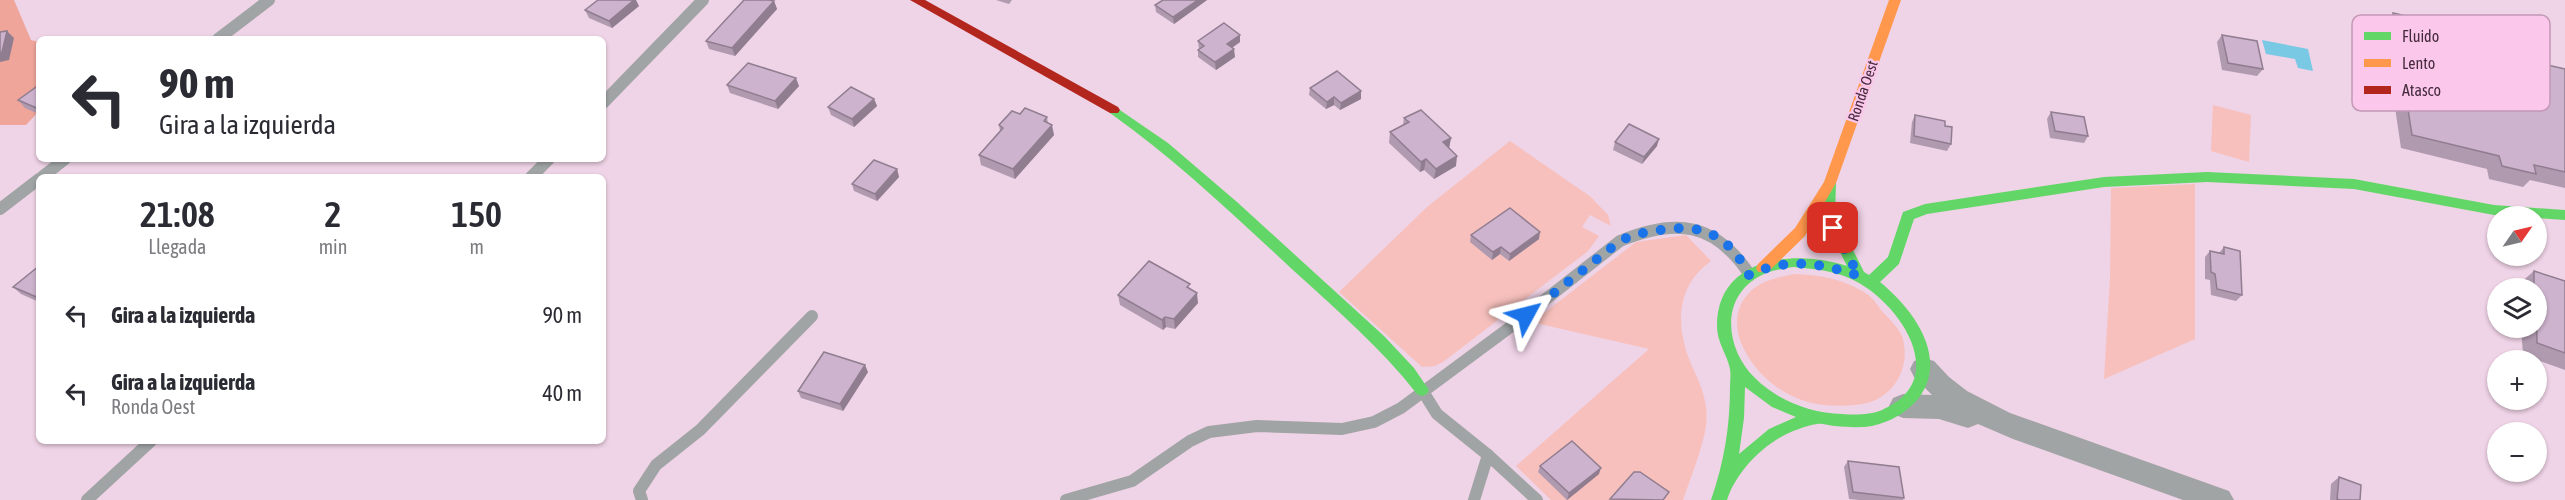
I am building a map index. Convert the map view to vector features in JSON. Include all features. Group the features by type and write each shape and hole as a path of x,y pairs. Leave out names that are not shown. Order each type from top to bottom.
{"street":[{"path":"916,0 1080,90 1141,129 1169,151 1346,310 1409,371 1422,390"},
{"name":"Ronda Oest","path":"1763,268 1790,245 1830,183 1895,0"},
{"path":"1865,279 1894,260 1908,216 1912,213 1941,206 2104,182 2207,177 2354,184 2494,210 2565,215"},
{"name":"Ronda Oest","path":"1830,183 1828,214 1844,250 1865,279"},
{"path":"1793,262 1826,265 1865,279 1898,304 1917,331 1924,350 1921,383 1903,406 1885,417 1863,422 1839,423 1813,419 1783,407 1756,389 1737,367 1726,346 1722,325 1725,305 1734,288 1749,275 1763,268 1793,262"},
{"path":"1719,500 1727,480 1739,413 1737,367"},
{"path":"1924,369 1936,385 1949,395 2000,422 2219,500"},
{"path":"1903,406 1939,407 1979,419 2000,422"},
{"path":"1727,480 1762,438 1783,425 1813,419"}],"lane":[{"path":"222,36 269,0"},
{"path":"606,100 703,0"},
{"path":"45,174 61,162"},
{"path":"534,174 546,162"},
{"path":"0,209 36,181"},
{"path":"1066,500 1131,481 1199,436 1212,431 1242,427 1358,428 1392,413 1509,328 1620,241 1634,234 1666,229 1700,228 1719,237 1733,250 1749,275"},
{"path":"642,500 639,491 656,465 700,430 812,316"},
{"path":"1422,390 1437,414 1488,455 1537,500"},
{"path":"87,500 147,444"},
{"path":"1474,500 1488,455"}],"shaded area":[{"path":"0,0 14,0 31,40 36,41 36,114 26,125 0,125"},
{"path":"2213,105 2251,115 2249,162 2211,151"},
{"path":"1510,141 1591,197 1608,215 1611,226 1590,215 1582,227 1599,236 1588,251 1443,362 1435,366 1422,367 1339,292 1427,207"},
{"path":"2195,184 2195,339 2104,379 2110,278 2111,188"},
{"path":"1686,235 1711,261 1691,282 1682,307 1682,335 1703,393 1707,417 1703,442 1683,500 1551,500 1516,466 1649,349 1540,324 1535,320 1636,242"},
{"path":"1794,274 1832,279 1858,289 1871,298 1898,329 1904,347 1902,369 1898,379 1883,395 1862,404 1831,406 1811,403 1792,396 1771,383 1750,360 1742,346 1738,331 1737,317 1742,303 1752,290 1762,284"}],"water":[{"path":"2262,40 2308,49 2313,71 2298,68 2295,59 2266,54"}],"building":[{"path":"598,0 634,0 609,21 585,10"},
{"path":"744,0 774,1 732,48 706,41"},
{"path":"1163,0 1198,0 1173,17 1155,5"},
{"path":"1224,23 1240,35 1227,44 1234,49 1215,62 1198,50 1204,46 1198,41"},
{"path":"7,31 2,52 0,53 0,32"},
{"path":"2222,35 2257,41 2263,69 2228,63"},
{"path":"748,63 796,78 775,101 727,85"},
{"path":"2550,66 2565,69 2565,172 2534,165 2536,174 2502,166 2499,156 2412,135 2408,111 2550,111"},
{"path":"1337,71 1361,91 1341,103 1334,97 1327,102 1310,88"},
{"path":"36,87 36,108 18,100"},
{"path":"851,87 874,99 852,119 828,107"},
{"path":"1025,108 1047,117 1044,121 1052,125 1013,169 979,155 1003,128 999,125 1012,111 1020,114"},
{"path":"1421,110 1451,138 1443,142 1457,156 1436,169 1426,159 1421,162 1390,132 1409,122 1404,118"},
{"path":"2051,112 2084,117 2088,136 2055,131"},
{"path":"1915,115 1945,121 1945,126 1952,127 1951,144 1914,136"},
{"path":"1629,124 1659,139 1644,157 1615,142"},
{"path":"874,160 897,169 875,194 852,184"},
{"path":"1510,208 1540,232 1510,254 1501,247 1493,252 1471,235"},
{"path":"2224,247 2240,251 2242,295 2217,289 2215,274 2211,272 2210,251 2224,254"},
{"path":"1149,261 1190,284 1187,287 1197,293 1174,319 1165,317 1162,320 1118,295"},
{"path":"36,268 36,297 13,287"},
{"path":"2534,271 2565,281 2565,353 2537,343 2537,338 2547,338 2547,278 2534,278"},
{"path":"824,352 865,365 840,404 798,391"},
{"path":"1572,441 1601,468 1569,493 1540,466"},
{"path":"1848,461 1899,467 1904,498 1853,492"},
{"path":"1634,472 1640,472 1669,492 1663,500 1610,499"},
{"path":"2339,477 2361,485 2360,500 2337,499"}],"traffic: fast":[{"path":"1114,110 1187,165 1232,205 1379,341 1422,390"},
{"path":"1871,282 1894,260 1908,216 1925,209 2104,182 2207,177 2354,184 2494,210 2565,215"},
{"path":"1830,183 1828,214 1859,276"},
{"path":"1793,262 1834,267 1853,273 1871,283 1898,307 1918,338 1923,355 1923,371 1918,388 1906,403 1889,414 1869,420 1822,418 1791,409 1777,402 1751,384 1740,372 1726,344 1724,313 1729,299 1737,286 1755,272 1770,266 1793,262"},
{"path":"1719,500 1733,451 1738,401 1737,367"},
{"path":"1728,479 1764,440 1785,428 1813,419"}],"traffic: slow":[{"path":"1763,268 1800,232 1830,183 1895,0"}],"traffic: jam":[{"path":"916,0 1114,110"}],"route":[{"path":"1526,315 1620,241 1634,234 1666,229 1700,228 1719,237 1741,259 1749,275 1763,268 1793,262 1826,265 1859,276 1833,228"}]}
